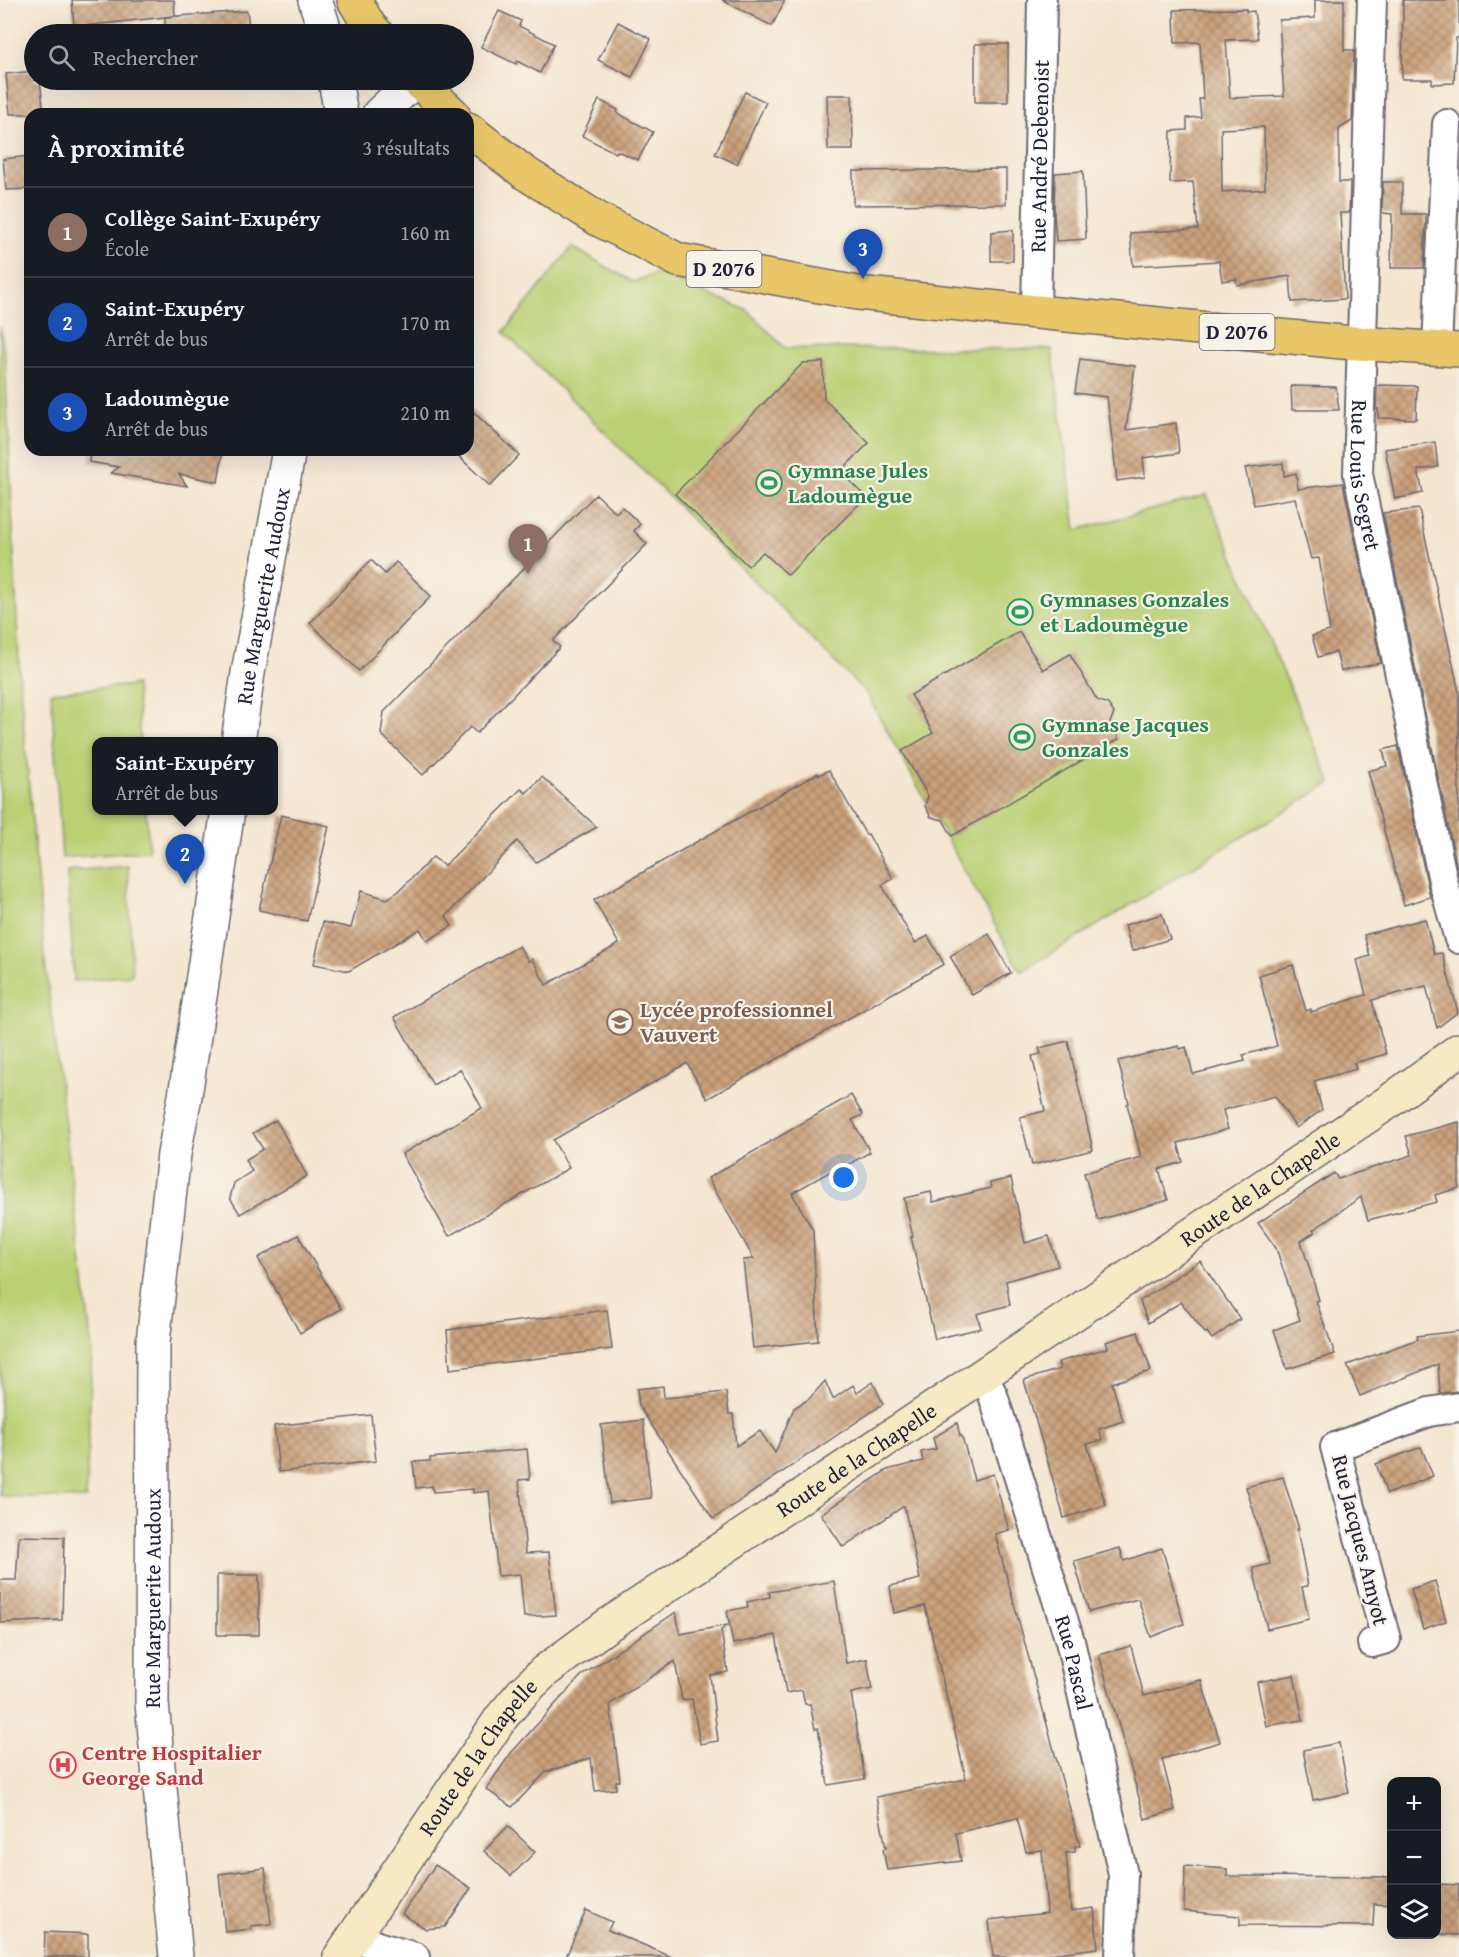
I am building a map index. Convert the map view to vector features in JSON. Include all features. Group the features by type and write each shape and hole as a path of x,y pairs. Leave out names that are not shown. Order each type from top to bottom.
{"main road":[{"path":"354,0 368,24"},
{"path":"427,90 446,108"},
{"name":"D 2076","path":"474,134 525,174 598,219 678,260 858,293 1362,343 1448,349"},
{"name":"Route de la Chapelle","path":"347,1946 494,1727 523,1692 545,1671 615,1620 1386,1103 1459,1050"}],"street":[{"path":"315,0 323,24"},
{"name":"Rue André Debenoist","path":"1026,311 1042,0"},
{"name":"Rue Louis Segret","path":"1372,0 1358,474 1443,881 1459,939"},
{"path":"337,90 340,108"},
{"path":"386,108 405,90"},
{"path":"1447,124 1448,349"},
{"name":"Rue Marguerite Audoux","path":"239,737 288,456"},
{"name":"Rue Marguerite Audoux","path":"176,1957 152,1703 153,1342 174,1155 227,815"},
{"name":"Rue Pascal","path":"983,1375 993,1395 1070,1641 1123,1874 1120,1957"},
{"name":"Rue Jacques Amyot","path":"1372,1643 1386,1638 1335,1447 1430,1412 1459,1407"},
{"path":"347,1946 377,1946 415,1957"}],"green space":[{"name":"Gymnases Gonzales et Ladoumègue","path":"572,247 633,282 656,273 747,310 785,348 1052,349 1076,530 1207,495 1331,783 1021,972 866,693 504,332"},
{"path":"0,325 5,356 20,685 44,954 92,1348 86,1499 0,1496"},
{"path":"136,685 140,737 92,737 92,815 146,815 149,851 62,858 51,692"},
{"path":"128,866 132,975 74,981 67,871"}],"building":[{"path":"72,0 174,0 175,16 102,24 74,24"},
{"path":"722,0 785,0 772,26"},
{"path":"1315,0 1344,0 1344,50 1354,50 1352,121 1339,129 1339,182 1350,182 1349,213 1340,213 1345,299 1292,302 1290,276 1237,285 1236,279 1222,281 1219,261 1133,266 1130,233 1198,229 1193,182 1170,183 1171,131 1187,130 1187,118 1201,117 1199,99 1203,99 1200,42 1175,43 1174,10 1246,9 1246,12 1254,11 1258,39 1226,40 1230,98 1284,96 1279,20 1315,18","holes":["1264,127 1265,189 1222,192 1221,129"]},
{"path":"1403,0 1459,0 1459,38 1456,38 1454,83 1432,84 1432,79 1402,79"},
{"path":"247,11 249,24 165,24 165,17"},
{"path":"499,11 521,21 519,26 554,44 540,73 481,47"},
{"path":"618,22 651,39 632,77 598,60"},
{"path":"975,44 1008,44 1008,102 975,102"},
{"path":"24,72 24,90 41,90 43,108 24,108 24,114 10,114 6,74"},
{"path":"745,92 766,102 737,164 715,154"},
{"path":"827,95 852,95 853,150 828,150"},
{"path":"599,100 618,110 617,113 653,132 638,160 617,151 616,153 582,136"},
{"path":"24,157 24,189 6,190 3,159"},
{"path":"1006,169 1006,204 853,205 853,171"},
{"path":"1083,171 1086,239 1056,241 1055,173"},
{"path":"1383,182 1402,182 1402,214 1426,214 1424,268 1391,268 1392,214 1382,213"},
{"path":"1013,230 1013,261 991,261 991,232"},
{"path":"1080,359 1135,366 1126,430 1176,423 1179,453 1143,458 1145,477 1117,481 1107,397 1075,393"},
{"name":"Gymnase Jules Ladoumègue","path":"823,362 824,399 869,443 840,472 866,497 788,575 763,552 748,566 675,494 803,363"},
{"path":"1379,385 1417,386 1416,419 1378,418 1378,409 1376,409"},
{"path":"1291,386 1336,387 1339,410 1292,410"},
{"path":"474,413 519,455 490,486 458,456 474,456"},
{"path":"1435,442 1438,467 1418,470 1423,493 1395,499 1385,449"},
{"path":"90,456 222,456 218,482 179,474 187,486 111,473 119,467 89,462"},
{"path":"1283,463 1284,476 1296,473 1298,489 1343,483 1381,663 1341,671 1336,652 1318,657 1312,636 1330,631 1319,558 1311,559 1295,498 1254,505 1245,468"},
{"path":"596,494 616,513 622,507 640,524 634,531 647,544 553,641 560,647 477,733 470,727 423,775 381,734 384,712"},
{"path":"1419,509 1459,692 1459,877 1383,513"},
{"path":"371,560 385,574 396,562 431,596 359,671 310,623"},
{"name":"Gymnase Jacques Gonzales","path":"1019,632 1043,670 1070,654 1097,700 1108,704 1114,713 1110,723 1119,739 952,836 943,820 931,817 925,806 928,796 902,751 933,733 911,695"},
{"path":"1398,746 1430,897 1404,905 1368,771 1387,766 1383,750"},
{"path":"829,770 893,879 882,885 915,943 928,936 944,964 707,1099 687,1063 553,1140 569,1168 449,1236 402,1154 482,1108 460,1069 433,1085 394,1017 519,946 528,961 532,959 546,985 619,944 594,900 818,773 819,775"},
{"path":"542,777 597,827 536,862 517,841 446,916 452,926 427,941 420,929 349,971 314,964 323,922 351,928 361,891 387,899 399,891 433,857 444,866 521,789 526,793"},
{"path":"281,815 329,826 307,921 259,910"},
{"path":"1162,914 1170,939 1132,951 1125,925"},
{"path":"1425,919 1434,954 1442,953 1458,1012 1437,1028 1426,986 1372,1000 1386,1054 1354,1063 1356,1069 1314,1081 1322,1110 1296,1128 1275,1096 1223,1110 1228,1129 1178,1143 1183,1162 1159,1169 1168,1200 1098,1220 1084,1173 1141,1157 1118,1061 1179,1046 1180,1049 1186,1047 1193,1074 1245,1061 1243,1055 1277,1046 1259,975 1293,965 1306,1011 1311,1009 1311,1012 1366,995 1357,960 1370,956 1364,935"},
{"path":"989,934 1011,973 972,995 950,956"},
{"path":"1068,1041 1093,1150 1032,1165 1020,1117 1045,1111 1032,1056 1041,1054 1039,1048"},
{"path":"851,1095 863,1115 852,1120 870,1152 792,1193 813,1230 818,1341 753,1348 743,1260 754,1259 708,1178"},
{"path":"276,1120 307,1176 240,1214 230,1198 234,1183 252,1171 245,1160 263,1149 253,1133"},
{"path":"1459,1122 1459,1188 1435,1195 1437,1202 1368,1220 1361,1197 1301,1241 1319,1300 1316,1301 1335,1354 1287,1369 1274,1330 1300,1320 1276,1248 1258,1223 1334,1173 1338,1179 1412,1155 1406,1136"},
{"path":"1011,1178 1025,1243 1049,1236 1058,1266 1006,1281 1010,1305 977,1314 981,1328 935,1339 904,1198 931,1192 933,1202 991,1188 990,1183"},
{"path":"298,1235 341,1309 300,1333 258,1258"},
{"path":"1200,1261 1240,1319 1212,1339 1181,1302 1148,1323 1140,1301"},
{"path":"607,1310 612,1349 450,1369 447,1330"},
{"path":"1459,1331 1459,1391 1440,1393 1438,1364 1360,1396 1347,1365 1418,1339 1417,1336"},
{"path":"1138,1332 1151,1371 1112,1383 1123,1421 1099,1429 1102,1440 1087,1444 1106,1505 1064,1518 1024,1380 1060,1369 1058,1362 1108,1348 1106,1342"},
{"path":"825,1381 833,1399 853,1385 857,1393 873,1382 883,1404 713,1519 639,1406 637,1389 663,1386 664,1398 726,1392 729,1414 733,1414 736,1446 760,1431 775,1453 794,1408 809,1399"},
{"path":"371,1415 376,1461 279,1472 274,1426"},
{"path":"643,1420 651,1498 610,1503 601,1425"},
{"path":"957,1423 974,1480 993,1474 1009,1530 995,1534 1080,1846 1075,1846 1075,1852 1066,1853 1071,1911 1094,1908 1098,1948 1025,1957 993,1957 989,1920 1047,1913 1042,1850 1026,1852 1017,1818 956,1833 961,1861 887,1870 883,1849 886,1848 876,1797 966,1779 925,1606 894,1613 890,1586 920,1579 904,1506 843,1547 821,1514 887,1470 923,1461 921,1452 936,1449 933,1438"},
{"path":"1421,1447 1433,1476 1387,1494 1376,1464"},
{"path":"527,1449 530,1479 519,1480 526,1553 549,1552 556,1615 524,1617 520,1574 498,1576 489,1491 473,1493 473,1489 433,1492 432,1486 416,1488 413,1462 430,1461 430,1458"},
{"path":"1283,1477 1299,1529 1297,1529 1308,1586 1302,1587 1309,1619 1267,1629 1253,1568 1270,1564 1246,1487"},
{"path":"19,1536 64,1537 62,1620 0,1623 0,1580 16,1580"},
{"path":"1120,1548 1124,1561 1162,1548 1184,1624 1151,1637 1138,1599 1089,1612 1074,1561"},
{"path":"217,1575 259,1575 259,1635 217,1635"},
{"path":"834,1581 846,1663 867,1659 872,1689 851,1693 865,1779 828,1785 818,1728 815,1729 810,1704 805,1704 802,1690 786,1693 776,1635 733,1644 727,1611 748,1607 747,1602 770,1597 769,1592"},
{"path":"1435,1581 1446,1621 1423,1629 1411,1589"},
{"path":"676,1612 680,1634 728,1625 721,1630 728,1672 710,1675 718,1741 700,1744 692,1699 682,1700 675,1661 610,1704 620,1781 616,1781 616,1789 595,1791 591,1758 546,1772 512,1807 486,1789 511,1753 581,1676"},
{"path":"1131,1646 1144,1696 1201,1680 1220,1742 1162,1759 1175,1810 1145,1819 1099,1655"},
{"path":"1294,1675 1303,1720 1266,1726 1257,1682"},
{"path":"1339,1743 1349,1793 1313,1800 1303,1750"},
{"path":"508,1826 535,1852 511,1876 484,1851"},
{"path":"435,1865 471,1888 445,1927 426,1929 402,1914"},
{"path":"1185,1866 1227,1869 1227,1876 1387,1877 1387,1905 1374,1904 1373,1926 1240,1925 1240,1916 1184,1911"},
{"path":"265,1868 271,1924 225,1932 219,1874"},
{"path":"1441,1884 1459,1885 1459,1935 1441,1934"},
{"path":"586,1910 612,1922 608,1930 672,1957 566,1957"},
{"path":"45,1932 88,1934 88,1957 44,1957"}],"place":[{"name":"Ladoumègue","path":"863,279"},
{"name":"Gymnase Jules Ladoumègue","path":"769,483"},
{"name":"Collège Saint-Exupéry","path":"528,574"},
{"name":"Gymnases Gonzales et Ladoumègue","path":"1020,612"},
{"name":"Gymnase Jacques Gonzales","path":"1022,737"},
{"name":"Saint-Exupéry","path":"185,884"},
{"name":"Lycée professionnel Vauvert","path":"620,1022"},
{"name":"Centre Hospitalier George Sand","path":"63,1765"}]}
